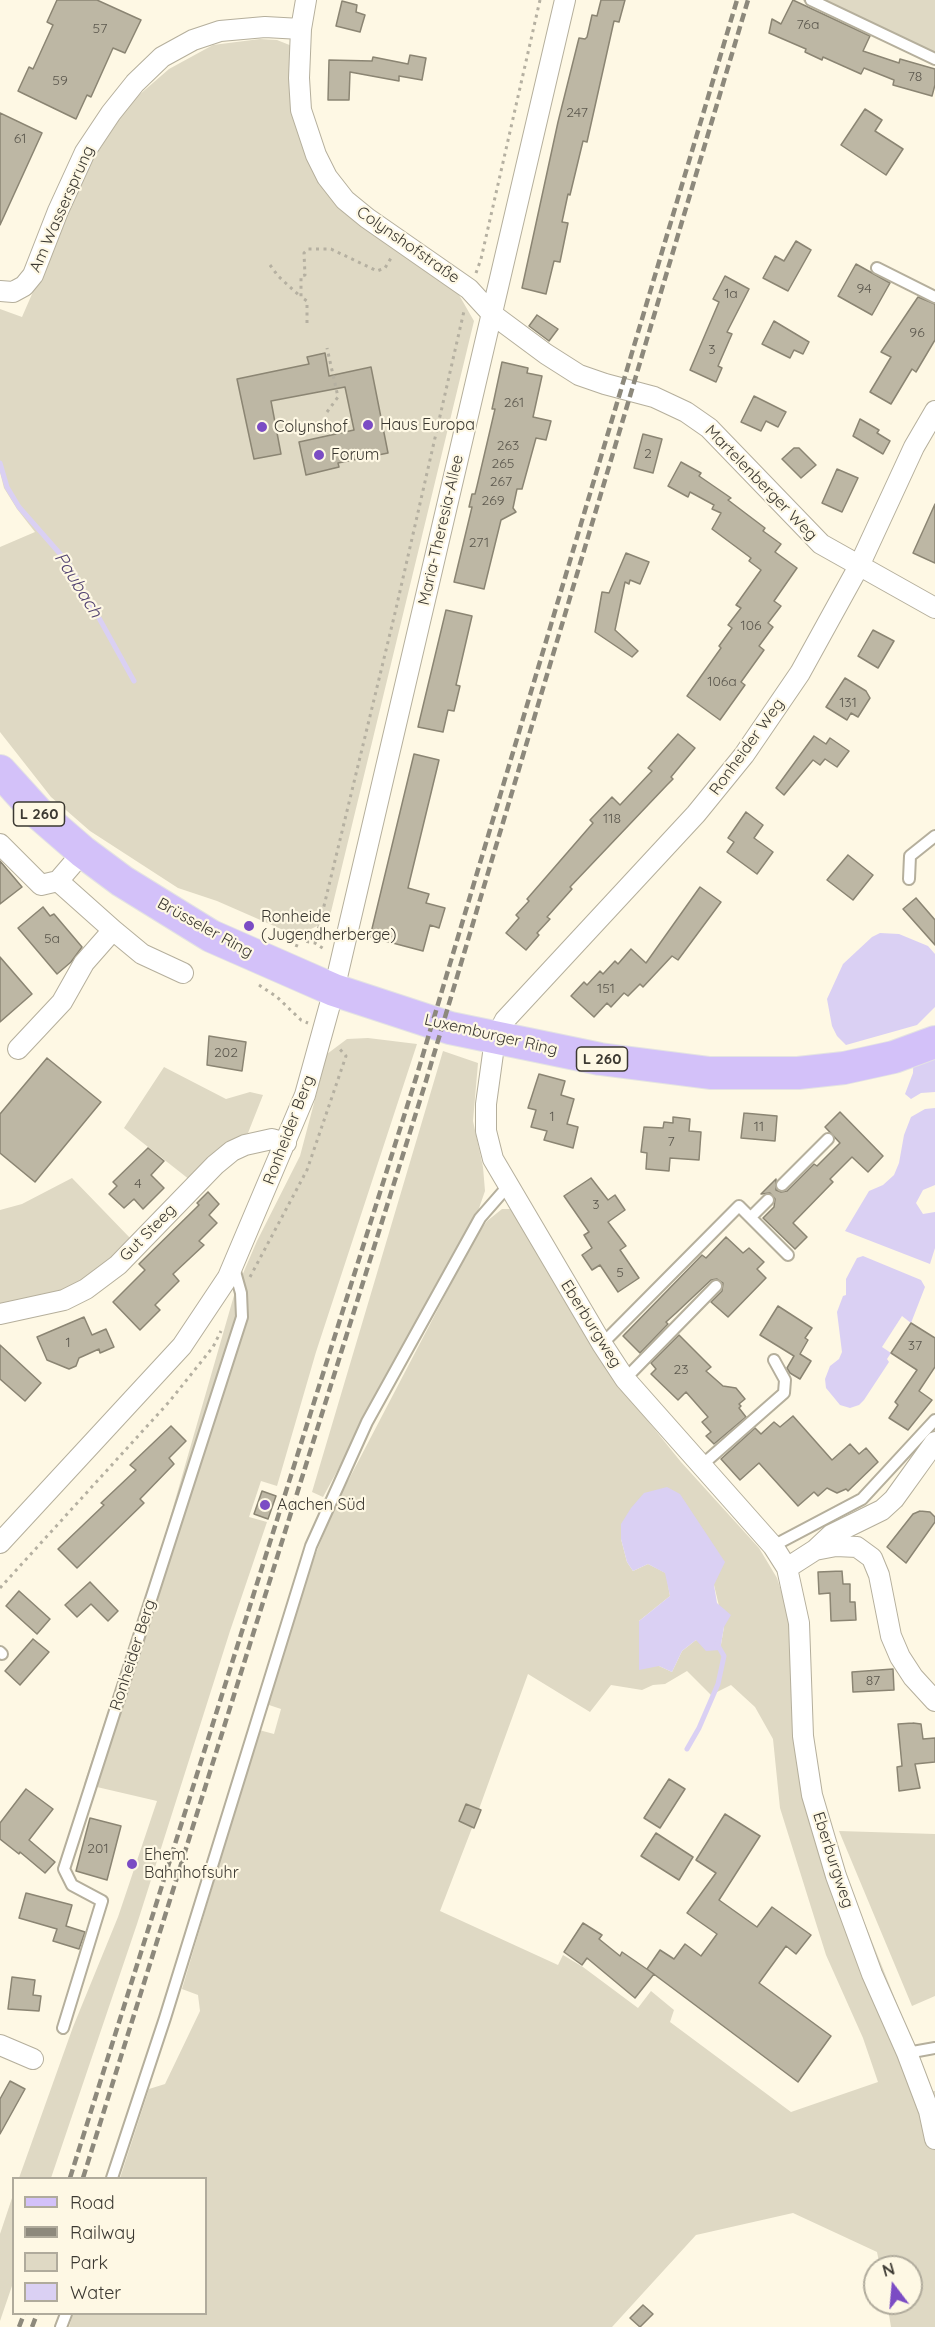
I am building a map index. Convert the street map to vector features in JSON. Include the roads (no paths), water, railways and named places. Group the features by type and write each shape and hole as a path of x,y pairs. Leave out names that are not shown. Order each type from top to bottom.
{"main road":[{"name":"Brüsseler Ring","path":"0,771 38,813 83,852 122,881 211,936 334,990"},
{"name":"Luxemburger Ring","path":"334,990 450,1028 495,1039 600,1059 710,1073 798,1073 844,1068 894,1057 935,1042"}],"street":[{"name":"Colynshofstraße","path":"306,0 301,29 298,78 301,110 316,155 327,177 345,200 469,289 492,314"},
{"name":"Maria-Theresia-Allee","path":"334,990 565,0"},
{"name":"Am Wassersprung","path":"0,291 13,292 24,286 33,275 58,211 85,152 111,113 135,83 162,57 193,40 220,31 265,27 301,29"},
{"name":"Martelenberger Weg","path":"492,314 579,375 654,397 686,412 709,428 820,544 935,608"},
{"name":"Ronheider Weg","path":"495,1039 505,1020 696,814 744,755 800,673 859,566 914,447 935,411"},
{"path":"0,844 41,885 58,881 83,852"},
{"path":"58,881 142,954 183,973"},
{"path":"18,1049 62,1002 84,963 112,930"},
{"name":"Ronheider Berg","path":"0,1543 182,1346 233,1265 305,1095 334,990"},
{"name":"Eberburgweg","path":"495,1039 486,1104 486,1131 493,1159 625,1379 773,1546 787,1568 799,1623 803,1736 812,1795 836,1876 872,1974 907,2053 929,2111 935,2139"},
{"name":"Gut Steeg","path":"0,1314 64,1300 86,1289 118,1265 215,1165 232,1151 245,1145 272,1139 286,1143"},
{"path":"787,1568 816,1550 831,1535 882,1510 894,1499 935,1442"},
{"path":"816,1550 836,1546 857,1547 872,1558 879,1575 891,1636 900,1657 912,1677 935,1701"},
{"path":"0,2045 33,2059"}],"lane":[{"path":"811,0 935,59"},
{"path":"877,268 935,297"},
{"path":"909,879 910,856 935,836"},
{"path":"782,1185 828,1139"},
{"path":"112,2177 168,2007 311,1546 367,1422 480,1218 508,1186"},
{"path":"751,1217 768,1200"},
{"path":"602,1344 739,1206 788,1255"},
{"name":"Ronheider Berg","path":"63,2028 102,1901 72,1885 64,1869 242,1317 242,1293 233,1265"},
{"path":"625,1379 716,1286"},
{"path":"702,1465 784,1393 785,1380 774,1359"},
{"path":"773,1546 862,1499 935,1420"},
{"path":"907,2053 935,2048"}],"water":[{"path":"880,933 899,934 928,946 935,954 935,1007 917,1025 846,1045 837,1036 832,1026 827,999 843,964 872,937"},
{"path":"935,1033 935,1092 921,1093 911,1099 905,1094 913,1073 914,1035"},
{"path":"935,1108 935,1185 923,1190 916,1203 923,1214 935,1212 935,1248 930,1264 845,1231 869,1191 883,1185 894,1175 911,1117 925,1109"},
{"path":"863,1256 921,1280 925,1287 911,1323 887,1359 889,1362 864,1400 859,1405 850,1408 840,1405 826,1388 825,1379 830,1366 839,1359 842,1352 837,1312 843,1296 846,1295 846,1279 857,1258"},
{"path":"667,1487 680,1494 725,1562 714,1585 717,1603 731,1615 724,1627 720,1650 706,1651 696,1640 682,1651 672,1672 659,1666 639,1670 639,1621 670,1596 665,1573 648,1564 633,1571 627,1562 621,1539 621,1524 644,1493"}],"waterway":[{"name":"Paubach","path":"0,463 7,487 19,507 69,564 134,681"},
{"path":"687,1749 718,1684 724,1656 717,1644"}],"railway":[{"path":"70,2177 416,1078 737,0"},
{"path":"83,2177 426,1081 748,0"},
{"path":"19,2327 24,2315"},
{"path":"32,2327 37,2315"}],"place":[{"name":"Haus Europa","path":"368,425"},
{"name":"Colynshof","path":"262,427"},
{"name":"Forum","path":"319,455"},
{"name":"Ronheide (Jugendherberge)","path":"249,926"},
{"name":"Aachen Süd","path":"265,1505"},
{"name":"Ehem. Bahnhofsuhr","path":"132,1864"}]}
